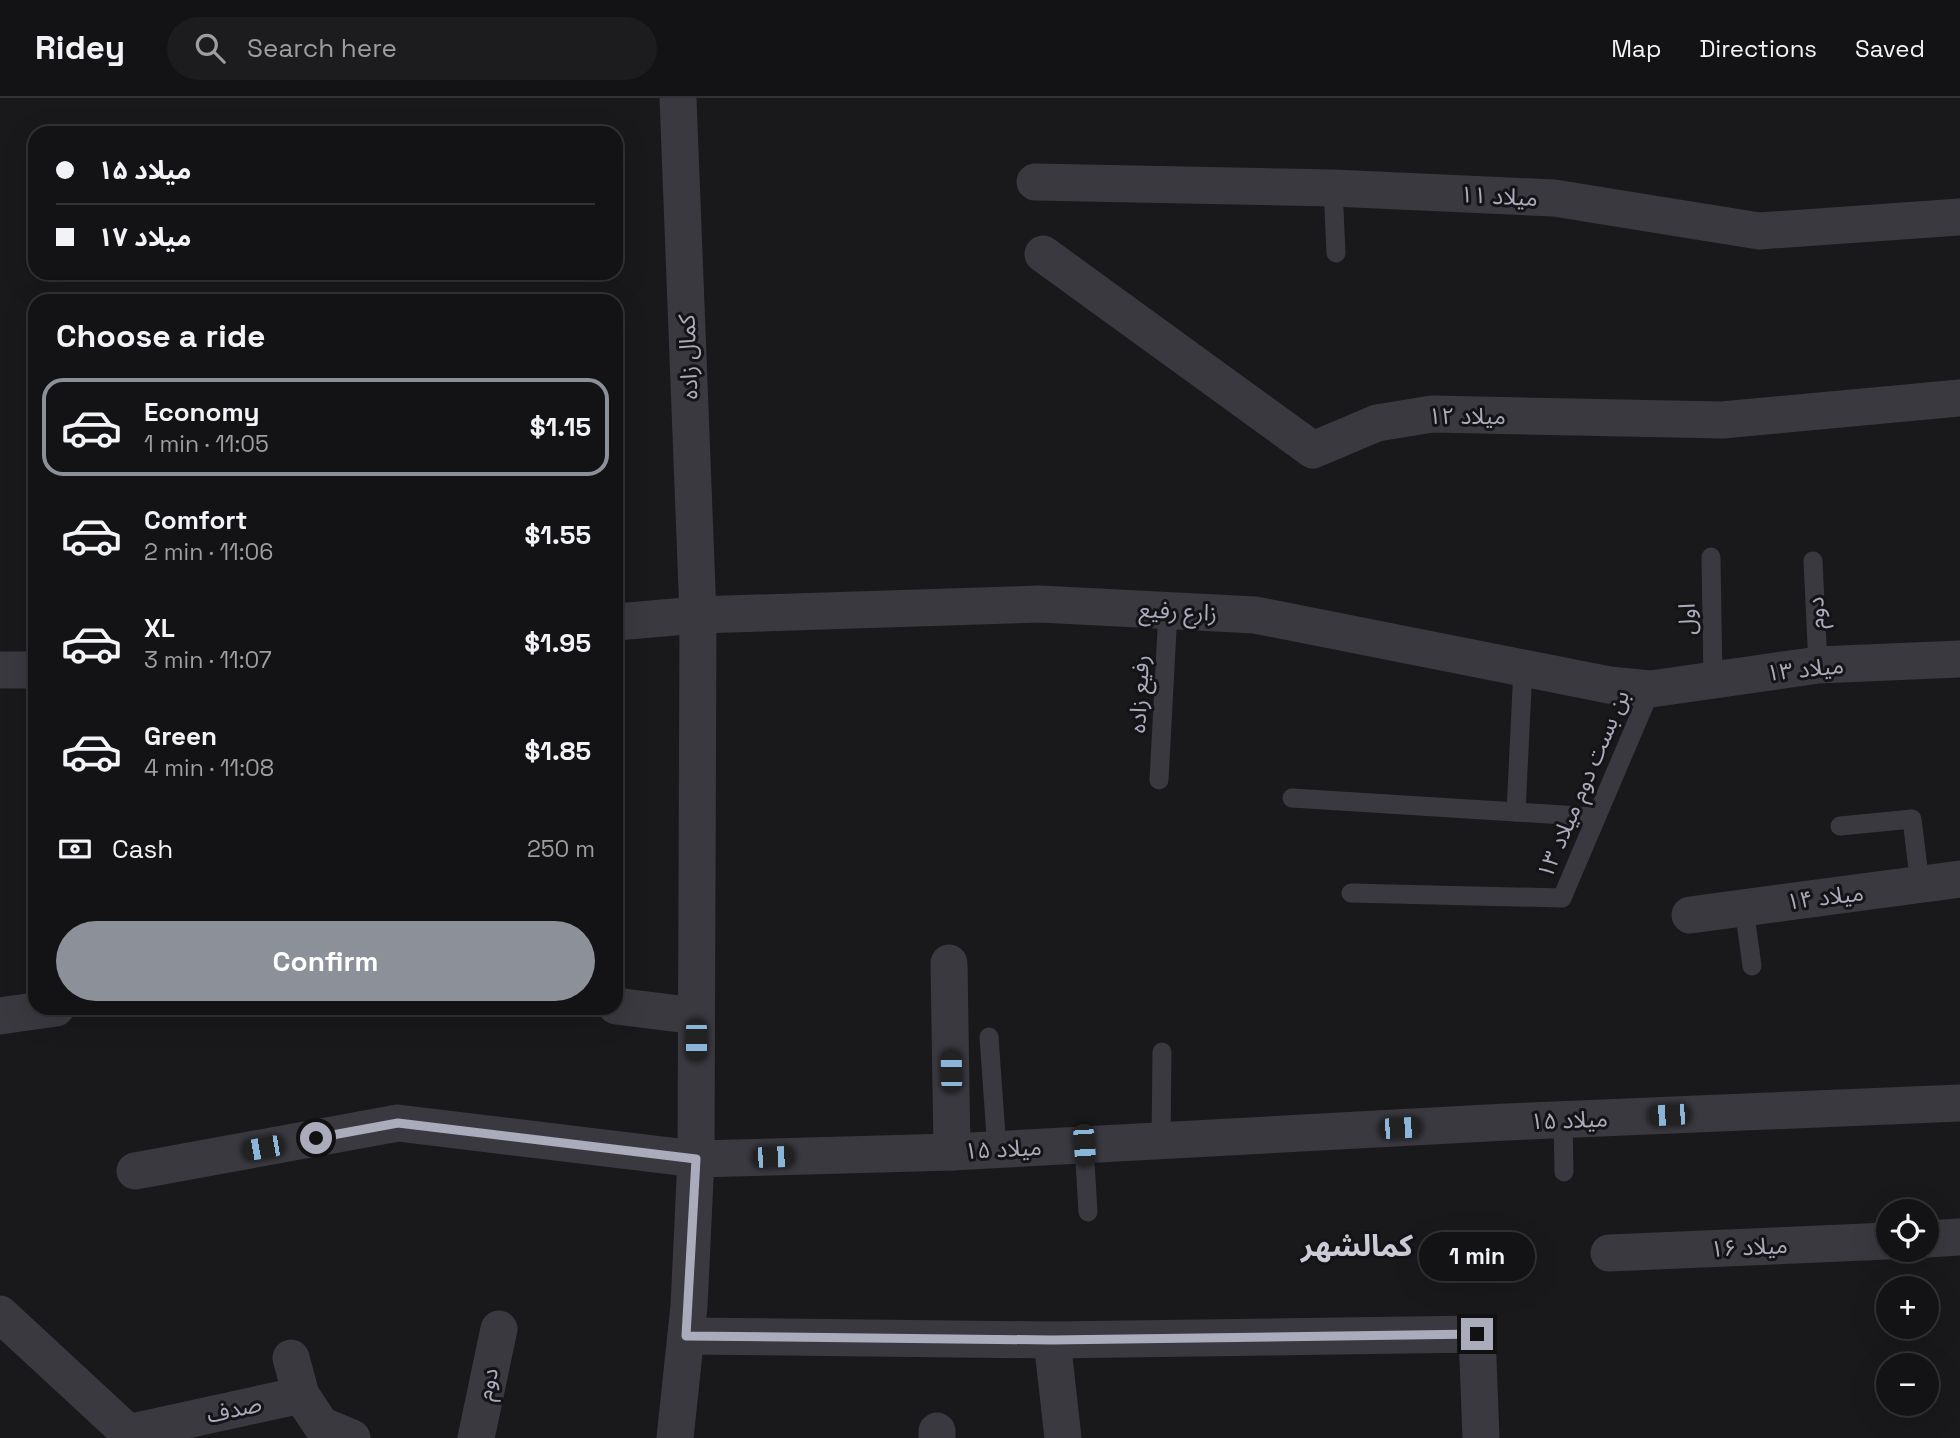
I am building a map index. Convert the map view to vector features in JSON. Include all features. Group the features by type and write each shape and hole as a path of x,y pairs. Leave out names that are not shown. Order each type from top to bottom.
{"street":[{"name":"کمال زاده","path":"675,1438 686,1336 696,1159 698,615 678,98"},
{"name":"میلاد ۱۱","path":"1035,182 1333,188 1554,198 1759,231 1960,217"},
{"name":"میلاد ۱۲","path":"1043,254 1313,450 1377,423 1432,414 1722,420 1960,398"},
{"name":"زارع رفیع","path":"623,621 698,615 1040,604 1255,615 1609,685 1651,689"},
{"name":"میلاد ۱۳","path":"1651,689 1818,666 1960,659"},
{"path":"0,670 28,670"},
{"name":"میلاد ۱۴","path":"1690,915 1960,880"},
{"path":"949,963 952,1152"},
{"path":"623,1007 696,1016"},
{"path":"0,1016 28,1012"},
{"name":"میلاد ۱۵","path":"135,1171 398,1123 696,1159 952,1152 1563,1120 1960,1103"},
{"path":"1939,1238 1960,1237"},
{"name":"میلاد ۱۶","path":"1609,1253 1876,1242"},
{"path":"0,1314 59,1366 131,1436"},
{"name":"دوم","path":"476,1438 499,1329"},
{"path":"686,1336 1052,1340 1477,1334 1480,1438"},
{"path":"1052,1340 1063,1438"},
{"path":"291,1358 301,1395 321,1425 352,1438"},
{"name":"صدف","path":"131,1436 301,1395"}],"lane":[{"path":"1333,188 1336,253"},
{"name":"اول","path":"1711,557 1713,680"},
{"name":"دوم","path":"1813,561 1818,666"},
{"name":"رفیع زاده","path":"1159,780 1168,611"},
{"path":"1516,812 1523,668"},
{"name":"بن بست دوم میلاد ۱۳","path":"1351,893 1562,898 1651,689"},
{"path":"1292,798 1596,817"},
{"path":"1840,825 1912,819 1920,885"},
{"path":"1744,908 1752,966"},
{"path":"989,1037 997,1150"},
{"path":"1161,1140 1162,1052"},
{"path":"1563,1120 1564,1172"},
{"path":"1084,1145 1088,1212"}],"district":[{"name":"کمالشهر","path":"1357,1246"}],"route":[{"path":"316,1138 398,1123 696,1159 686,1336 1052,1340 1477,1334"}]}
